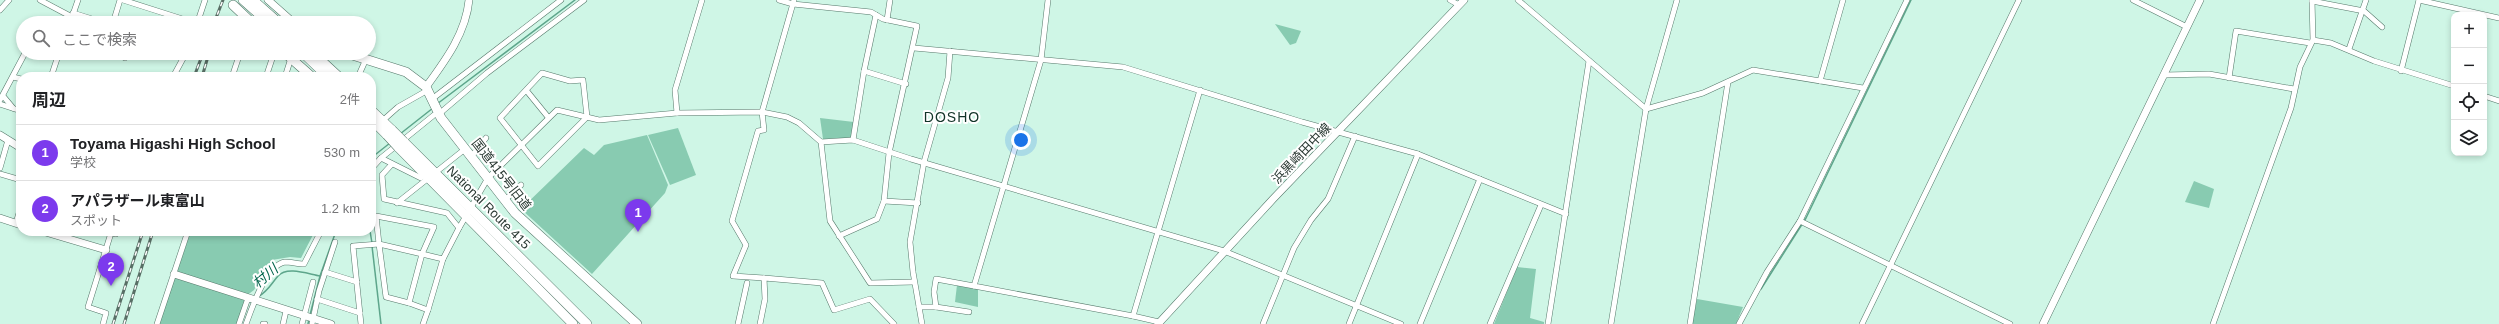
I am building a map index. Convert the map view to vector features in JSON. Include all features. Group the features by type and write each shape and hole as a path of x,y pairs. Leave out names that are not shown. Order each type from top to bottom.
{"highway":[{"path":"243,0 261,16"},
{"path":"253,0 271,16"},
{"path":"236,3 246,16"},
{"path":"293,60 307,72"},
{"path":"310,60 323,72"},
{"path":"321,60 334,72"},
{"name":"国道415号旧道","path":"369,60 406,72 427,88 439,114 504,200 526,225 637,324"},
{"name":"National Route 415","path":"376,125 389,133 428,176 469,212 587,324"},
{"name":"National Route 415","path":"469,212 573,324"}],"street":[{"path":"40,0 77,16"},
{"path":"73,15 78,0"},
{"path":"116,16 122,0 173,16"},
{"path":"200,16 205,0"},
{"path":"268,0 286,16"},
{"path":"376,123 427,88 457,39 466,17 469,0"},
{"path":"376,164 434,115 439,114 487,73 584,0"},
{"path":"676,113 675,90 702,0"},
{"path":"779,0 871,12 887,20 917,26 914,48 889,153 884,201 877,219 839,236"},
{"path":"887,20 890,0"},
{"path":"974,286 1041,60 1048,0"},
{"path":"1450,0 1461,2"},
{"path":"1518,0 1646,109"},
{"path":"1611,324 1646,109 1677,0"},
{"path":"1820,81 1843,0"},
{"path":"1738,324 1767,272 1800,221 1907,0"},
{"path":"1862,324 2019,0"},
{"path":"2133,0 2187,27"},
{"path":"2043,324 2200,0"},
{"path":"2349,49 2366,0"},
{"path":"2402,70 2419,0 2499,18"},
{"path":"0,1 8,1"},
{"path":"0,10 8,1"},
{"path":"432,99 558,1"},
{"path":"2213,324 2291,108 2294,89 2312,42 2312,1 2361,11 2382,26"},
{"path":"794,2 762,112 764,130 758,131 732,221 746,245 733,276 822,283 834,310 870,299 894,324"},
{"name":"浜黒崎田中線","path":"1159,323 1224,251 1461,2"},
{"path":"853,140 864,72 876,15"},
{"path":"2229,78 2236,32 2331,43 2402,70 2451,85"},
{"path":"914,48 1123,67 1418,154 1566,214"},
{"path":"922,324 914,282 910,242 924,162 948,78 950,51"},
{"path":"13,108 1,98 22,60"},
{"path":"53,72 56,60"},
{"path":"176,72 182,60"},
{"path":"234,72 238,60"},
{"path":"268,72 272,60"},
{"path":"286,72 287,60"},
{"path":"360,72 366,60"},
{"path":"1548,324 1589,61"},
{"path":"1646,109 1703,93 1753,70 1864,88"},
{"path":"864,72 906,84"},
{"path":"542,73 570,81 583,80 587,117 538,166 500,118 542,73"},
{"path":"2164,75 2209,74 2294,89"},
{"path":"1690,324 1728,82"},
{"path":"526,90 548,117"},
{"path":"1133,316 1200,90"},
{"path":"2487,97 2499,102"},
{"path":"0,104 16,109"},
{"path":"423,324 443,259 488,178 548,117 557,110 599,120 615,120 676,113 762,112 787,117 799,122 822,142 828,187 828,215 839,236 870,283 914,282"},
{"path":"0,135 16,145"},
{"path":"1263,324 1294,248 1311,220 1328,199 1355,136"},
{"path":"471,157 486,138"},
{"path":"0,168 8,140"},
{"path":"822,142 853,140 889,153 1224,251 1401,324"},
{"path":"397,203 428,176 465,149"},
{"path":"1349,324 1418,154"},
{"path":"381,158 392,164 428,176"},
{"path":"392,164 382,175 384,199 447,213 459,228"},
{"path":"0,174 16,179"},
{"path":"1420,324 1480,179"},
{"path":"504,200 521,184"},
{"path":"884,201 918,203"},
{"path":"1490,324 1541,205"},
{"path":"409,303 422,254 434,227 376,216 378,244 386,297 428,310"},
{"path":"0,218 16,223"},
{"path":"1800,221 2010,324"},
{"path":"66,236 106,250"},
{"path":"103,324 106,313 88,307 110,236"},
{"path":"157,324 186,236"},
{"path":"239,324 253,299 276,266 285,262 304,264 307,261 319,236"},
{"path":"313,321 317,299 335,242"},
{"path":"361,324 353,246 378,244 443,259"},
{"path":"325,272 357,282"},
{"path":"174,274 286,311 304,315 313,321 331,324"},
{"path":"760,324 765,299 764,278"},
{"path":"936,307 934,292 936,279 1133,316 1159,323"},
{"path":"302,324 313,282"},
{"path":"738,324 747,283"},
{"path":"246,324 253,299"},
{"path":"317,299 360,314"},
{"path":"919,307 936,307 969,312"},
{"path":"283,324 286,311"}],"green space":[{"path":"1275,24 1301,31 1296,43 1290,45"},
{"path":"820,118 854,122 852,138 823,139"},
{"path":"678,128 696,175 670,185 648,135"},
{"path":"647,135 668,185 665,193 592,274 521,209 584,148 594,155 604,145"},
{"path":"2194,181 2214,189 2209,208 2185,202"},
{"path":"189,236 312,236 301,258 290,257 272,260 254,290 246,296 237,324 159,324"},
{"path":"1517,267 1536,269 1530,318 1544,322 1544,324 1494,324"},
{"path":"957,285 978,289 978,307 955,302"},
{"path":"1697,299 1743,307 1736,324 1692,324"}],"waterway":[{"path":"437,104 575,0"},
{"path":"1761,289 1806,218 1911,0"},
{"path":"400,134 433,108"},
{"path":"376,154 390,143"},
{"name":"村川","path":"310,315 320,276 334,236"},
{"path":"371,236 372,243"},
{"path":"372,246 381,324"},
{"name":"村川","path":"259,296 267,290 282,273 292,271 320,276"},
{"path":"308,324 309,319"}],"railway":[{"path":"217,16 223,0"},
{"path":"196,72 200,60"},
{"path":"203,72 207,60"},
{"path":"113,324 141,236"},
{"path":"124,324 151,236"}],"place":[{"name":"Toyama Higashi High School","path":"638,232"},
{"name":"アパラザール東富山","path":"111,286"}],"district":[{"name":"DOSHO","path":"952,117"}]}
